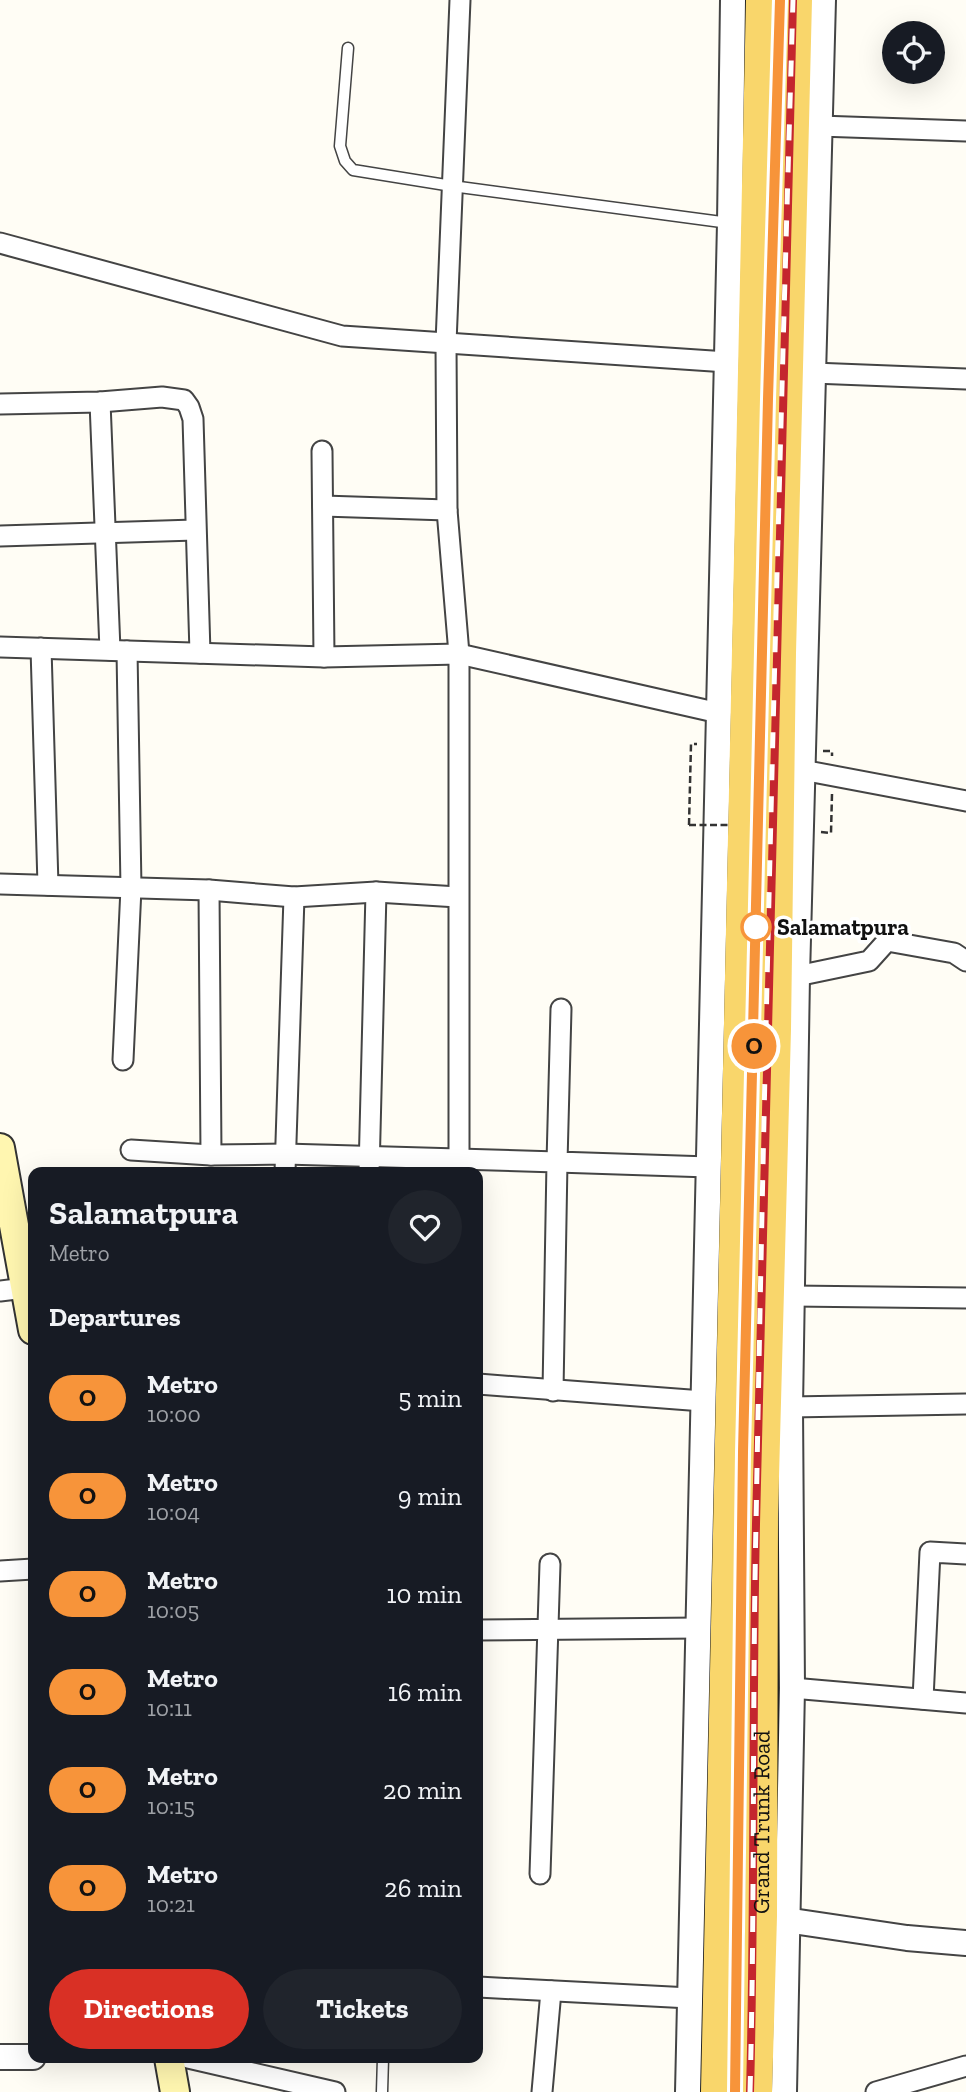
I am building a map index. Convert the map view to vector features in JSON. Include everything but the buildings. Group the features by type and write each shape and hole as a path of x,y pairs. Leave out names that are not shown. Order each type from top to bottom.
{"main road":[{"name":"Grand Trunk Road","path":"717,2092 762,0"},
{"name":"Grand Trunk Road","path":"756,2092 774,1918 762,1514 775,1029 794,602 796,0"},
{"path":"0,1148 13,1289 28,1320"},
{"path":"730,1513 762,1514"},
{"path":"170,2063 175,2092"}],"street":[{"path":"459,1167 459,654 447,510 446,343 460,0"},
{"path":"688,2092 733,0"},
{"path":"784,2092 774,1918 792,1688 790,1407 802,770 794,602 813,373 823,0"},
{"path":"819,126 966,131"},
{"path":"0,243 342,336 727,362"},
{"path":"813,373 966,379"},
{"path":"0,404 173,398 184,400 190,407 193,419 200,653"},
{"path":"100,402 105,533 119,650 131,888 123,1060"},
{"path":"322,451 324,657"},
{"path":"323,506 447,510"},
{"path":"0,536 195,530"},
{"path":"0,647 324,657 459,654 719,713"},
{"path":"41,648 48,885"},
{"path":"802,770 966,801"},
{"path":"0,884 209,890 294,897 376,892 458,897"},
{"path":"203,1161 209,890"},
{"path":"369,1165 376,892"},
{"path":"285,1163 294,897"},
{"path":"797,976 869,961 887,941 954,953 963,959 966,938"},
{"path":"554,1391 561,1009"},
{"path":"131,1150 203,1161 459,1167 557,1162 709,1167"},
{"path":"792,1296 966,1298"},
{"path":"483,1384 703,1401"},
{"path":"790,1407 966,1404"},
{"path":"923,1699 930,1552 966,1554"},
{"path":"540,1874 550,1564"},
{"path":"0,1571 28,1569"},
{"path":"483,1630 699,1628"},
{"path":"792,1688 966,1703"},
{"path":"774,1918 918,1939 966,1943"},
{"path":"483,1987 690,1998"},
{"path":"542,2092 551,1991"},
{"path":"0,2057 28,2057"},
{"path":"210,2063 335,2092"},
{"path":"876,2092 966,2066"}],"lane":[{"path":"348,48 340,146 345,161 353,170 730,223"},
{"path":"382,2092 383,2063"}],"path":[{"path":"691,744 689,825 732,825"}],"railway":[{"path":"735,2092 743,1452 780,0"},
{"path":"750,2092 763,1143 793,0"}],"metro line":[{"name":"O","path":"735,2092 743,1452 780,0"}],"place":[{"name":"Salamatpura","path":"756,927"}]}
